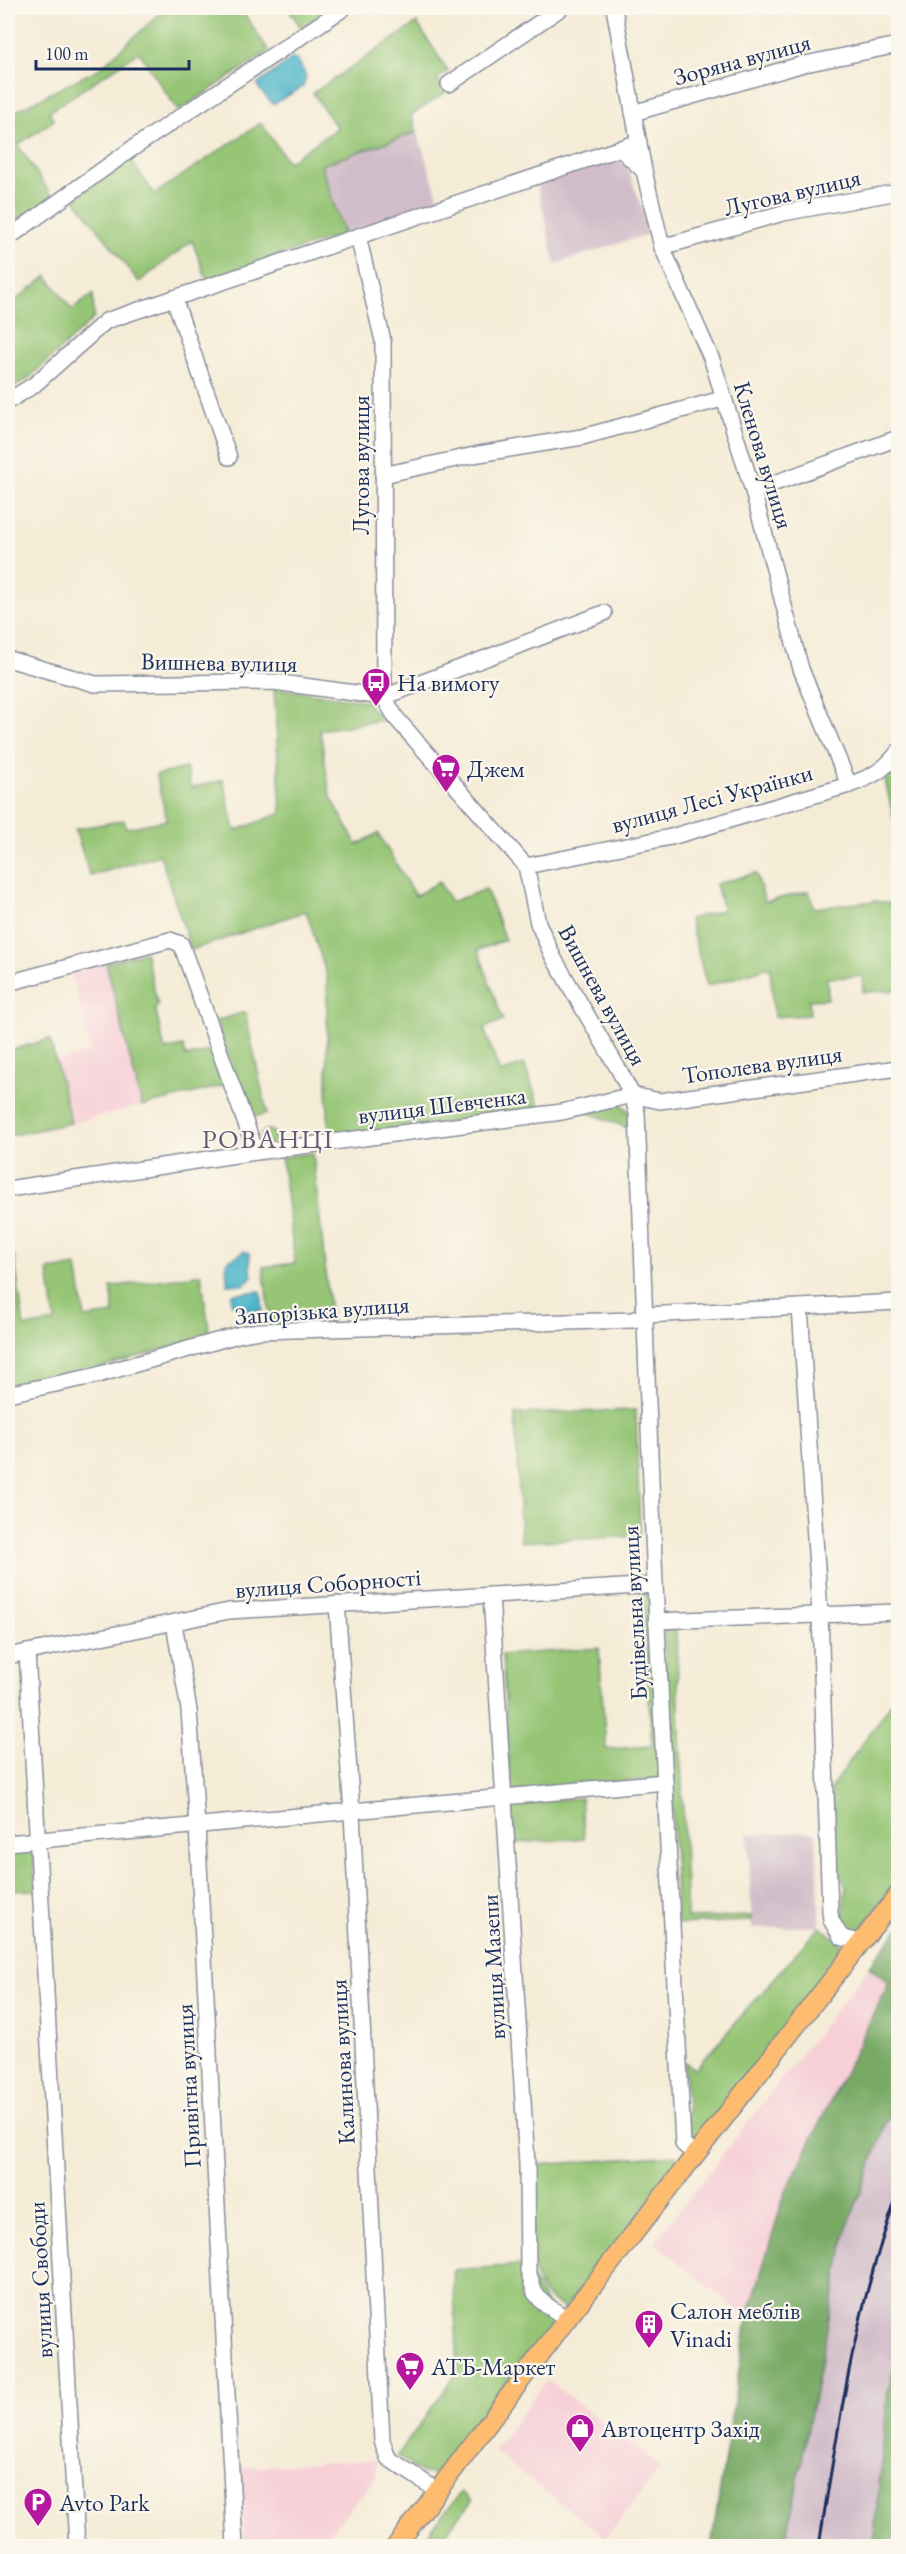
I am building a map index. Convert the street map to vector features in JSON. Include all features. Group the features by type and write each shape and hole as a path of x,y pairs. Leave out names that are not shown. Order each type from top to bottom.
{"main road":[{"path":"396,2547 567,2319 898,1895"}],"street":[{"path":"8,238 130,150 344,8"},
{"path":"449,84 561,8"},
{"name":"Кленова вулиця","path":"615,8 644,171 662,248 712,360 722,399 753,491 801,669 849,785"},
{"name":"Зоряна вулиця","path":"633,113 800,65 898,45"},
{"path":"8,401 33,385 106,321 639,142"},
{"path":"619,148 644,171"},
{"name":"Лугова вулиця","path":"662,248 783,213 898,192"},
{"name":"Лугова вулиця","path":"358,236 383,341 384,697"},
{"path":"174,298 229,457"},
{"path":"383,475 479,454 582,437 722,399"},
{"path":"753,491 898,438"},
{"path":"384,697 604,613"},
{"name":"Вишнева вулиця","path":"8,659 95,684 274,682 384,697 396,718 526,866 538,923 553,957 632,1095 637,1113 646,1315"},
{"name":"вулиця Лесі Українки","path":"526,866 671,837 849,785 874,776 887,766 898,752"},
{"path":"8,983 170,940 181,944 256,1152"},
{"name":"Тополева вулиця","path":"632,1095 660,1101 898,1068"},
{"name":"вулиця Шевченка","path":"8,1189 256,1152 562,1112 632,1095"},
{"path":"646,1315 898,1302"},
{"path":"800,1307 820,1614 830,1911 831,1920 841,1937 862,1943"},
{"name":"Запорізька вулиця","path":"8,1394 94,1376 241,1334 259,1331 633,1320 646,1315"},
{"name":"Будівельна вулиця","path":"646,1315 656,1621 683,2144 696,2155"},
{"name":"вулиця Соборності","path":"8,1656 229,1611 655,1585"},
{"name":"вулиця Мазепи","path":"491,1595 506,1798 527,2164 528,2271 535,2293 542,2302 567,2319"},
{"name":"Калинова вулиця","path":"337,1604 352,1812 382,2440 388,2458 438,2491"},
{"path":"656,1621 898,1612"},
{"name":"Привітна вулиця","path":"174,1624 189,1710 197,1826 235,2547"},
{"name":"вулиця Свободи","path":"27,1652 76,2547"},
{"path":"8,1843 38,1838 197,1826 665,1782"}],"shaded area":[{"path":"417,132 440,202 344,234 321,165"},
{"path":"617,159 627,166 651,233 555,264 537,184"},
{"path":"106,963 142,1106 71,1123 55,1061 91,1052 71,972"},
{"path":"816,1832 820,1926 752,1929 748,1834"},
{"path":"869,1967 889,1983 785,2193 747,2318 654,2242"},
{"path":"898,2091 898,2349 888,2392 873,2546 785,2546 846,2231"},
{"path":"547,2380 661,2467 606,2538 493,2451"},
{"path":"376,2460 376,2478 318,2546 244,2546 240,2467"}],"green space":[{"path":"166,8 240,8 269,51 178,111 139,52 49,112 54,120 18,145 54,199 8,231 8,115 100,68"},
{"path":"288,8 334,8 302,29"},
{"path":"417,23 448,71 437,79 446,92 411,115 417,132 321,165 344,234 207,280 192,241 139,282 74,198 130,159 154,194 261,123 288,162 337,128 313,93"},
{"path":"47,276 72,310 93,294 94,318 29,378 8,391 8,306"},
{"path":"274,688 372,702 369,706 377,715 381,712 388,719 320,730 330,795 357,845 378,833 415,896 439,882 451,902 486,889 505,940 478,950 503,1020 484,1028 500,1073 524,1064 541,1111 329,1137 327,976 306,911 191,950 160,855 90,876 75,829 124,820 126,828 167,820 156,775 186,768 191,788 223,780 235,831 281,813"},
{"path":"898,760 898,789 895,790 898,824 895,824 884,776"},
{"path":"756,873 765,902 809,891 814,908 875,901 898,904 898,990 863,992 862,976 827,978 828,999 809,1000 810,1015 774,1017 770,967 707,986 689,919 723,910 716,884"},
{"path":"145,952 158,1006 155,1008 165,1050 183,1046 186,1057 213,1050 226,1085 142,1106 106,963"},
{"path":"245,1012 267,1113 251,1118 216,1021"},
{"path":"50,1039 71,1123 8,1136 8,1051"},
{"path":"619,1103 629,1111 630,1129 589,1113"},
{"path":"265,1130 271,1130 275,1137 271,1144 265,1144 261,1140 261,1134"},
{"path":"313,1153 331,1323 271,1325 263,1267 295,1263 281,1157"},
{"path":"14,1255 24,1327 55,1322 48,1270 77,1266 85,1318 114,1314 111,1287 201,1274 210,1336 92,1370 8,1388 8,1256"},
{"path":"636,1410 640,1536 521,1542 515,1414"},
{"path":"642,1592 649,1592 661,1778 511,1792 502,1655 599,1648 606,1749 652,1746"},
{"path":"676,1628 687,1918 751,1916 751,1921 677,1924 664,1629"},
{"path":"898,1693 898,1880 857,1934 847,1935 841,1926 846,1885 833,1862 831,1788"},
{"path":"581,1798 584,1838 514,1843 512,1803"},
{"path":"33,1847 36,1890 8,1891 8,1850"},
{"path":"820,1926 847,1949 697,2138 690,2133 688,2128 684,2062 695,2069"},
{"path":"898,1929 898,2091 846,2231 785,2546 711,2546 747,2319 785,2193 889,1983 869,1967"},
{"path":"676,2155 674,2168 564,2309 547,2296 536,2278 530,2247 532,2195 536,2165"},
{"path":"524,2265 555,2320 434,2474 422,2473 397,2456 458,2372 453,2270"},
{"path":"898,2349 898,2546 873,2546 888,2392"},
{"path":"461,2492 472,2501 435,2546 419,2546"}],"water":[{"path":"292,58 298,60 306,76 303,87 273,104 259,89 258,84"},
{"path":"244,1251 249,1253 252,1276 244,1285 227,1284 226,1262"},
{"path":"261,1291 263,1311 244,1310 231,1303 232,1294"}],"railway":[{"path":"819,2546 841,2413 859,2324 870,2280 898,2194"}],"place":[{"name":"На вимогу","path":"376,708"},
{"name":"Джем","path":"446,794"},
{"name":"Салон меблів Vinadi","path":"649,2350"},
{"name":"АТБ-Маркет","path":"410,2392"},
{"name":"Автоцентр Захід","path":"580,2454"},
{"name":"Avto Park","path":"38,2528"}],"district":[{"name":"РОВАНЦІ","path":"268,1138"}]}
